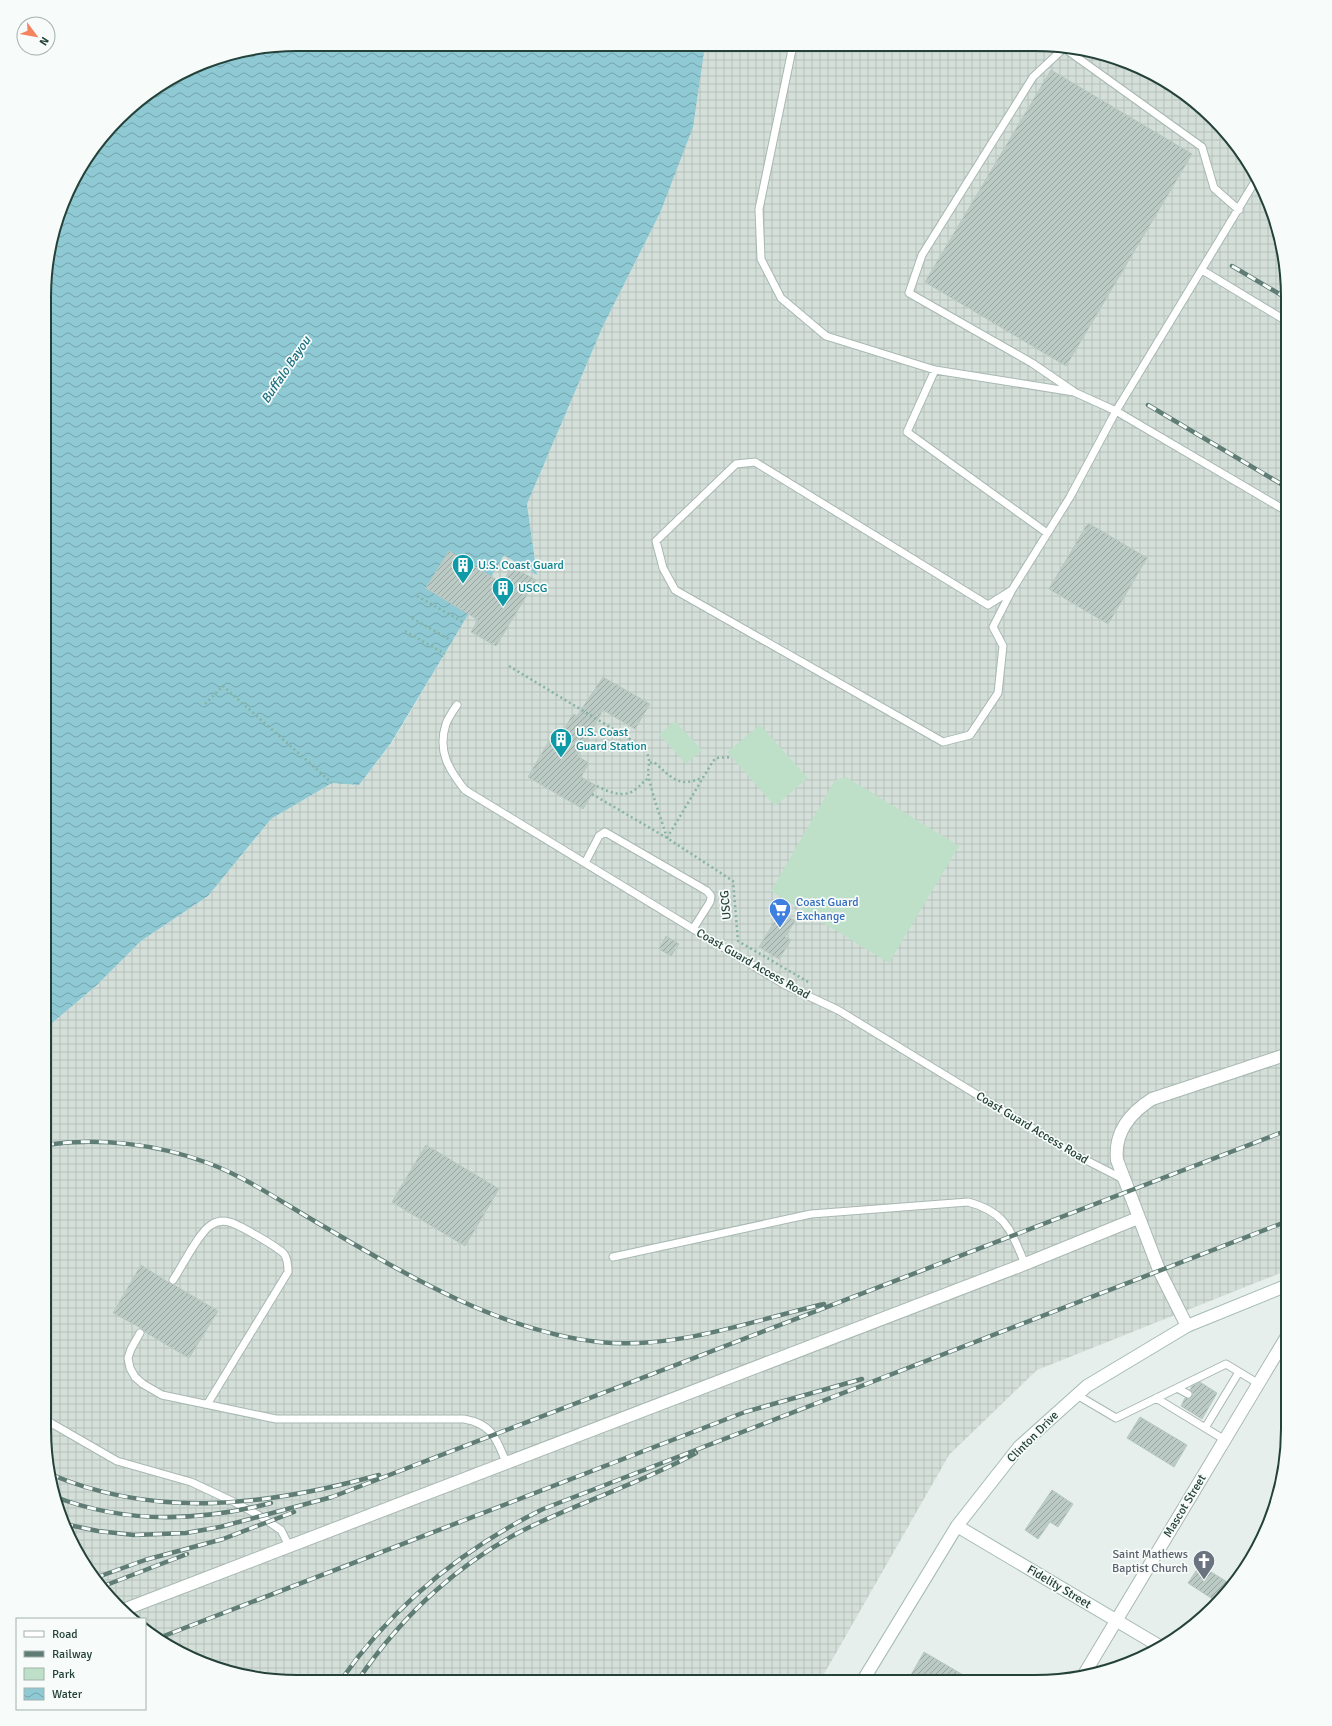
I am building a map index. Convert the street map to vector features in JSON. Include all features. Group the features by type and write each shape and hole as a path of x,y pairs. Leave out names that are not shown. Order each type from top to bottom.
{"street":[{"path":"1187,1326 1159,1270 1117,1160 1116,1148 1119,1135 1127,1121 1138,1108 1152,1099 1281,1056"},
{"path":"128,1608 1025,1264 1138,1218"},
{"name":"Clinton Drive","path":"866,1675 957,1526 1019,1448 1087,1386 1187,1326 1281,1288"},
{"name":"Mascot Street","path":"1087,1669 1281,1348"},
{"name":"Fidelity Street","path":"957,1526 1155,1644"}],"lane":[{"path":"792,51 760,209 761,259 781,298 826,336 934,370 1074,392"},
{"path":"1059,53 1034,77 922,255 909,293 1032,363 1074,392 1116,411 1281,508"},
{"path":"1072,54 1202,148 1214,188 1239,210"},
{"path":"1012,590 988,604 755,462 736,464 656,541 663,568 675,590 943,742 970,735 998,693 1003,646 993,627 1012,590 1070,497 1116,411 1254,184"},
{"path":"1202,270 1281,318"},
{"path":"934,370 907,432 1047,533"},
{"name":"Coast Guard Access Road","path":"457,706 446,724 443,751 451,772 465,790 785,985 838,1010 1076,1155 1125,1180"},
{"path":"585,863 599,836 605,832 707,891 711,896 710,902 693,929"},
{"path":"614,1257 811,1214 968,1202 984,1206 1002,1219 1013,1236 1025,1264"},
{"path":"173,1280 203,1233 210,1225 220,1220 230,1222 277,1248 285,1255 288,1264 288,1272 208,1403"},
{"path":"140,1333 128,1358 130,1368 135,1377 151,1390 162,1395 208,1403 276,1419 464,1419 477,1422 490,1430 494,1435 506,1462"},
{"path":"1077,1395 1116,1418 1226,1364 1259,1384"},
{"path":"1205,1428 1212,1409 1239,1372"},
{"path":"1177,1388 1188,1394"},
{"path":"1156,1398 1225,1440"},
{"path":"51,1423 117,1461 191,1482 234,1502 260,1516 281,1530 289,1546"}],"path":[{"path":"417,596 463,622"},
{"path":"412,618 452,641"},
{"path":"405,631 444,654"},
{"path":"509,666 634,740 643,747 648,754 650,763 649,778 667,838"},
{"path":"205,704 223,686 332,782"},
{"path":"667,838 716,758 731,757"},
{"path":"650,763 654,762 671,778 682,783 690,783 703,777"},
{"path":"597,786 615,794 626,793 636,790 649,778"},
{"name":"USCG","path":"592,794 667,838 733,881 738,941 816,987"}],"shaded area":[{"path":"701,51 1035,51 1067,53 1099,59 1144,76 1172,92 1209,123 1240,160 1256,188 1273,233 1279,265 1281,297 1281,1273 1037,1370 949,1455 823,1675 297,1675 265,1673 233,1667 188,1650 160,1634 146,1623 146,1618 140,1618 123,1603 92,1566 76,1538 59,1493 53,1461 51,1429 51,1024 97,985 141,941 208,896 271,819 332,783 359,785 393,741 504,554 537,575 527,504 603,326 660,213"}],"green space":[{"path":"675,721 702,750 686,764 659,734"},
{"path":"760,725 808,778 775,806 727,752"},
{"path":"846,777 959,846 889,963 771,891 835,780"}],"water":[{"name":"Buffalo Bayou","path":"297,51 704,51 693,127 660,213 603,326 527,504 537,575 504,555 391,743 359,785 332,783 271,819 208,896 141,941 97,985 51,1024 51,297 53,265 59,233 76,188 92,160 123,123 160,92 188,76 218,64 233,59 265,53"}],"building":[{"path":"1051,70 1192,154 1066,366 925,282"},
{"path":"1088,523 1147,558 1108,624 1049,589"},
{"path":"449,551 502,583 512,567 536,580 496,646 471,632 478,620 426,588"},
{"name":"U.S. Coast Guard Station","path":"603,677 650,704 635,729 603,710 577,756 589,763 581,777 597,786 583,809 528,777 549,741 555,745 573,714 577,716"},
{"name":"Coast Guard Exchange","path":"781,911 795,921 785,937 791,940 779,959 759,947"},
{"path":"666,936 679,944 671,956 659,949"},
{"path":"426,1145 499,1189 465,1246 392,1202"},
{"path":"141,1265 218,1311 189,1358 145,1332 143,1329 113,1313"},
{"path":"1200,1382 1217,1393 1202,1419 1181,1406 1185,1398 1192,1397 1193,1393 1190,1390 1192,1386"},
{"path":"1140,1417 1187,1445 1174,1467 1127,1438"},
{"path":"1052,1490 1073,1504 1058,1527 1050,1522 1038,1539 1025,1530"},
{"path":"1200,1565 1227,1582 1213,1599 1188,1583"},
{"path":"924,1652 963,1675 911,1675"}],"railway":[{"path":"1232,266 1281,295"},
{"path":"1148,405 1281,484"},
{"path":"71,1525 98,1531 134,1535 186,1533 220,1527 332,1497 1281,1133"},
{"path":"51,1144 86,1142 128,1144 169,1151 208,1163 248,1182 378,1258 449,1296 486,1312 561,1336 599,1342 656,1342 684,1338 741,1326 824,1304"},
{"path":"345,1675 361,1653 383,1628 406,1604 431,1582 457,1561 485,1542 543,1509 1281,1224"},
{"path":"164,1636 745,1412 862,1379"},
{"path":"362,1675 395,1633 436,1590 484,1553 536,1524 637,1481 696,1453"},
{"path":"56,1476 90,1488 131,1498 172,1502 214,1503 255,1500 297,1494 379,1475"},
{"path":"61,1499 107,1512 134,1516 161,1517 189,1517 216,1514 271,1503"},
{"path":"100,1576 145,1560 223,1539 294,1512"},
{"path":"107,1585 187,1554"}],"place":[{"name":"U.S. Coast Guard","path":"463,584"},
{"name":"USCG","path":"503,608"},
{"name":"U.S. Coast Guard Station","path":"561,758"},
{"name":"Coast Guard Exchange","path":"780,928"},
{"name":"Saint Mathews Baptist Church","path":"1204,1580"}]}
